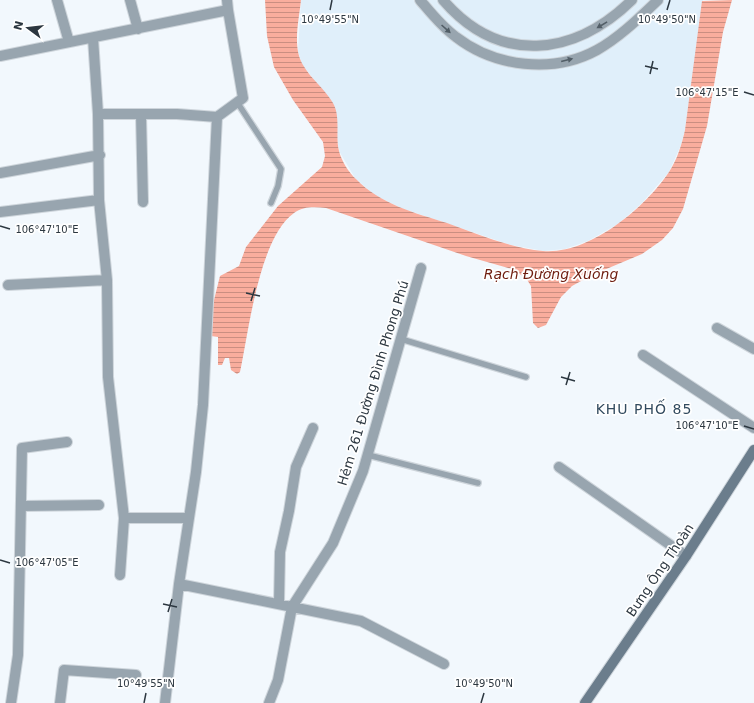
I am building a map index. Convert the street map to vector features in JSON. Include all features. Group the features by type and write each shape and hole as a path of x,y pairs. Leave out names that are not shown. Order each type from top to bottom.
{"street":[{"path":"57,0 69,42"},
{"path":"130,0 138,29"},
{"path":"420,0 441,24 471,47 487,55 526,64 561,62 596,50 629,27 658,0"},
{"path":"443,0 463,21 478,31 496,39 535,46 555,44 575,39 610,20 632,0"},
{"path":"0,56 138,29 228,5 243,98 217,117 177,114 98,114"},
{"path":"94,38 100,155 99,200 107,280 108,377 124,518 120,576"},
{"path":"141,114 143,202"},
{"path":"165,703 203,405 217,117"},
{"path":"0,173 100,155"},
{"path":"0,212 99,200"},
{"name":"Hẻm 261 Đường Đình Phong Phú","path":"269,703 278,680 292,607 333,543 363,471 421,268"},
{"path":"8,284 107,280"},
{"path":"717,328 754,349"},
{"path":"643,355 754,428"},
{"path":"279,604 280,552 289,511 296,467 313,428"},
{"path":"11,703 18,655 22,448 66,442"},
{"name":"Bưng Ông Thoàn","path":"585,703 686,556 754,450"},
{"path":"559,467 686,556"},
{"path":"22,506 99,505"},
{"path":"124,518 189,518"},
{"path":"179,584 370,624 444,664"},
{"path":"60,703 64,670 136,675"}],"lane":[{"path":"237,102 281,169 278,186 271,203"},
{"path":"401,339 526,377"},
{"path":"368,456 478,483"}],"shaded area":[{"path":"301,0 703,0 685,130 681,145 669,172 642,203 618,224 588,241 565,249 544,251 511,245 401,208 374,195 355,178 339,151 337,138 312,77 302,65 298,51"}],"water":[{"name":"Rạch Đường Xuống","path":"265,0 301,0 297,33 300,58 306,70 333,103 337,114 338,145 340,155 353,176 365,188 398,207 506,244 543,251 561,250 579,245 597,237 631,214 659,186 669,172 679,152 684,135 702,1 732,0 723,32 707,126 683,209 673,228 662,240 642,254 592,275 572,286 561,297 546,325 538,328 533,323 531,286 526,278 512,269 466,256 326,208 313,207 301,209 294,213 282,225 272,242 264,263 257,286 240,372 237,374 231,370 229,358 225,358 222,365 218,365 218,337 211,336 211,312 220,276 239,266 246,247 278,206 322,167 325,156 323,142 293,100 274,67 267,36"}],"district":[{"name":"KHU PHỐ 85","path":"644,409"}]}
